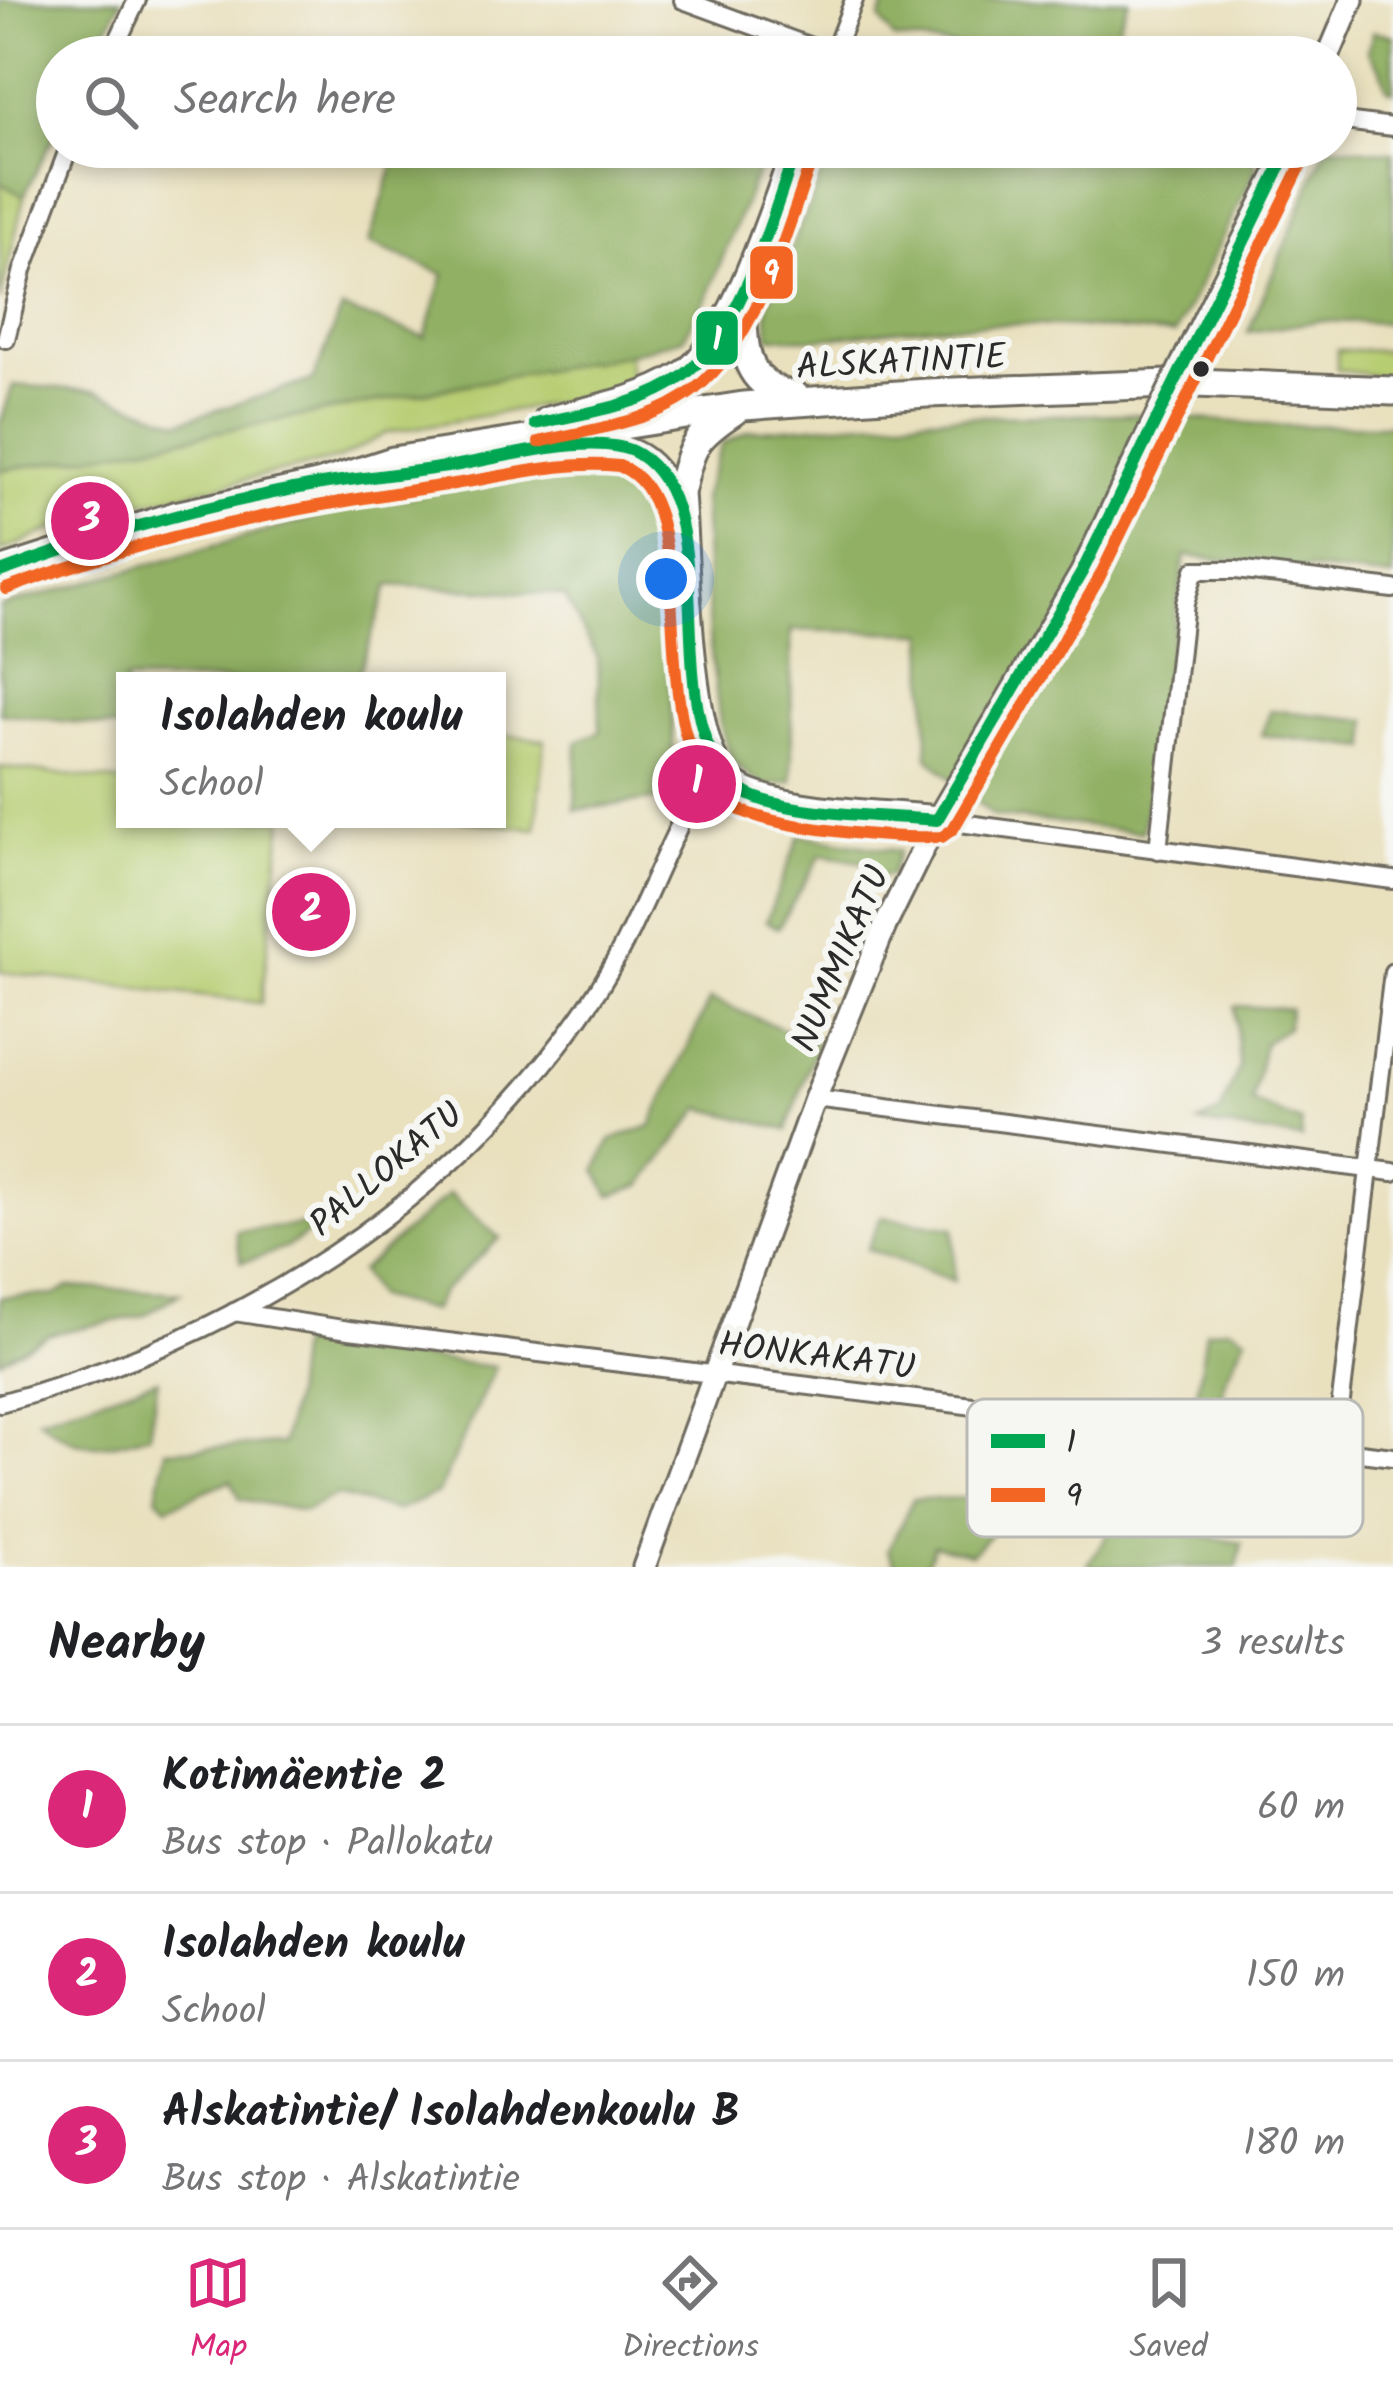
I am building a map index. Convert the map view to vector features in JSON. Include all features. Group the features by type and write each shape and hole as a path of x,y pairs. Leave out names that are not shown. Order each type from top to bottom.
{"main road":[{"path":"393,461 638,398 681,378 702,361 742,290 789,168"},
{"path":"742,290 746,358 758,380 772,391 815,400"},
{"name":"ALSKATINTIE","path":"0,572 175,516 318,485 393,461 743,406 1196,383 1393,391"},
{"path":"743,406 701,433 680,493 698,700 718,772 742,791 781,802 937,820"},
{"path":"318,485 555,448 619,448 639,454 658,475 672,500 684,542"}],"street":[{"path":"120,36 137,0"},
{"path":"683,0 781,36"},
{"path":"842,36 854,0"},
{"path":"1337,36 1352,0"},
{"path":"1357,123 1393,127"},
{"path":"6,339 23,270 61,168"},
{"name":"NUMMIKATU","path":"644,1567 815,1099 885,926 937,820 1082,572 1280,168"},
{"path":"1157,850 1184,603 1196,570 1236,570 1393,589"},
{"path":"937,820 1393,880"},
{"name":"PALLOKATU","path":"0,1403 163,1347 317,1268 374,1228 452,1162 533,1077 595,996 679,828"},
{"path":"1341,1399 1393,972"},
{"path":"815,1099 1393,1172"},
{"name":"HONKAKATU","path":"234,1312 967,1406"},
{"name":"HONKAKATU","path":"1363,1453 1393,1457"}],"green space":[{"path":"0,0 121,0 103,36 36,36 38,168 24,196 0,183"},
{"path":"887,0 1129,0 1114,36 892,36 880,19"},
{"path":"1373,31 1393,36 1393,92 1368,52"},
{"path":"1357,148 1393,152 1393,323 1319,321 1248,332 1317,168 1357,168"},
{"path":"392,168 759,168 706,299 683,338 628,354 0,470 0,424 13,385 95,391 179,422 313,380 342,309 425,337 444,274 369,243"},
{"path":"825,168 1257,168 1175,334 987,324 828,338 769,336 767,307"},
{"path":"0,183 24,196 0,301"},
{"path":"1337,350 1393,351 1393,378 1337,370"},
{"path":"628,354 633,389 387,433 338,459 83,516 0,552 0,470"},
{"path":"1132,414 1284,426 1393,425 1393,578 1185,556 1142,832 993,816 928,757 925,633 791,630 792,782 764,786 732,762 720,723 709,636 703,496 722,444 749,431 928,417"},
{"path":"597,466 635,493 647,520 662,596 675,797 575,810 577,741 600,732 598,658 565,597 553,594 389,585 359,672 116,672 116,728 0,713 0,607 320,516 437,490"},
{"path":"1271,710 1368,720 1368,748 1261,735"},
{"path":"506,735 545,740 536,829 506,826"},
{"path":"0,767 116,781 116,828 282,828 261,1003 0,972"},
{"path":"800,835 899,851 891,875 874,877 873,864 821,855 778,928 766,921"},
{"path":"710,999 817,1043 787,1130 701,1108 642,1185 610,1196 596,1170 611,1140 651,1126"},
{"path":"1235,1006 1289,1009 1287,1027 1264,1043 1252,1102 1301,1122 1302,1139 1198,1123 1220,1113 1239,1067"},
{"path":"449,1194 500,1238 442,1292 432,1311 376,1297 360,1271"},
{"path":"330,1208 292,1244 241,1262 236,1231 307,1225"},
{"path":"881,1217 954,1228 954,1281 867,1249"},
{"path":"68,1287 180,1293 145,1315 50,1334 0,1360 0,1297 55,1295"},
{"path":"1229,1327 1246,1337 1225,1379 1222,1399 1196,1399 1206,1331"},
{"path":"298,1343 495,1367 438,1493 396,1511 337,1495 304,1511 240,1499 231,1480 167,1507 157,1497 166,1450 282,1444"},
{"path":"158,1379 149,1434 90,1445 66,1437 38,1418"},
{"path":"967,1498 967,1537 988,1537 971,1554 934,1545 926,1567 896,1567 888,1550 913,1499"},
{"path":"1106,1537 1209,1537 1242,1543 1237,1567 1088,1564"}],"transit line":[{"name":"1","path":"535,424 650,395 683,376 704,356 739,302 790,168"},
{"name":"9","path":"539,442 660,410 695,389 717,368 737,342 768,280 809,168"},
{"name":"1","path":"0,572 155,521 235,501 550,448 621,447 638,454 665,482 681,521 693,670 700,718 714,759 741,790 780,805 937,820 1082,572 1280,168"},
{"name":"9","path":"6,589 118,552 282,513 536,470 619,466 647,488 662,525 685,733 703,777 734,807 752,815 805,827 942,837 953,829 1098,580 1300,168"}],"place":[{"name":"Alskatintie/ Isolahdenkoulu B","path":"90,521"},
{"name":"Kotimäentie 2","path":"697,784"},
{"name":"Isolahden koulu","path":"311,912"}]}
